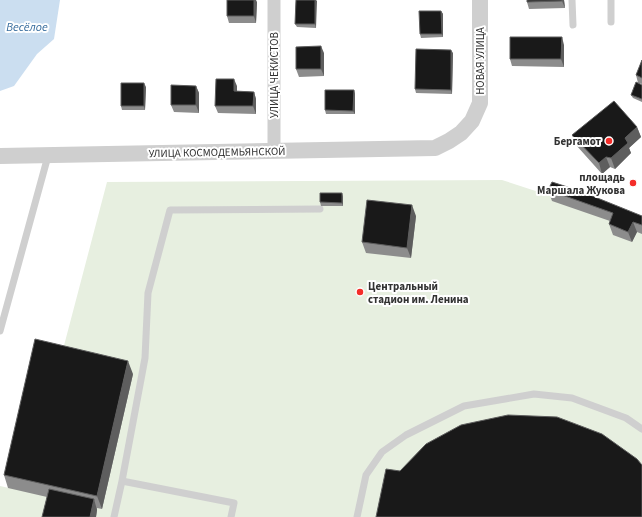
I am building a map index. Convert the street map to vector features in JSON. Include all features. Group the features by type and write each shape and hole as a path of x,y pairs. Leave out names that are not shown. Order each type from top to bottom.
{"street":[{"name":"УЛИЦА ЧЕКИСТОВ","path":"274,0 274,150"},
{"name":"НОВАЯ УЛИЦА","path":"435,148 461,133 472,121 480,103 480,0"},
{"name":"УЛИЦА КОСМОДЕМЬЯНСКОЙ","path":"0,156 435,148"}],"lane":[{"path":"572,0 573,25"},
{"path":"611,0 611,22"},
{"path":"0,331 48,156"},
{"path":"114,517 145,358 148,293 170,210 320,209"},
{"path":"357,517 366,475 382,452 406,435 464,406 534,394 572,398 626,418 642,429"},
{"path":"122,480 234,503 232,517"}],"green space":[{"name":"Центральный стадион им. Ленина","path":"502,180 554,197 642,232 642,517 0,517 0,486 9,488 61,357 107,182"}],"water":[{"name":"Весёлое","path":"0,0 60,0 54,39 37,54 14,86 0,91"}],"building":[{"path":"227,0 254,0 254,16 227,16"},
{"path":"296,0 315,0 315,24 295,24"},
{"path":"527,0 562,0 562,1 527,2"},
{"path":"419,11 441,11 442,34 420,34"},
{"path":"510,37 562,37 561,59 510,59"},
{"path":"321,46 321,69 296,69 296,47"},
{"path":"416,49 451,50 451,90 415,89"},
{"path":"642,60 642,78 636,75"},
{"path":"216,79 234,79 234,91 254,92 253,106 215,106"},
{"path":"636,82 642,85 642,99 631,95"},
{"path":"121,83 144,83 144,106 121,106"},
{"path":"171,85 196,86 196,105 171,105"},
{"path":"325,90 354,90 353,111 325,110"},
{"name":"Бергамот","path":"614,101 637,127 625,138 628,143 611,158 606,157 599,163 572,135"},
{"path":"552,182 580,191 642,216 642,225 633,222 628,232 609,224 613,213 548,190"},
{"path":"320,193 342,193 342,203 320,202"},
{"path":"367,200 412,205 407,248 362,242"},
{"path":"35,339 128,361 97,496 4,475"},
{"path":"508,415 557,417 602,434 637,459 642,465 642,517 376,517 386,469 400,471 426,444 461,425"},
{"path":"49,489 94,499 90,517 42,517"}],"place":[{"name":"Бергамот","path":"609,141"},
{"name":"площадь Маршала Жукова","path":"633,183"},
{"name":"Центральный стадион им. Ленина","path":"360,292"}]}
